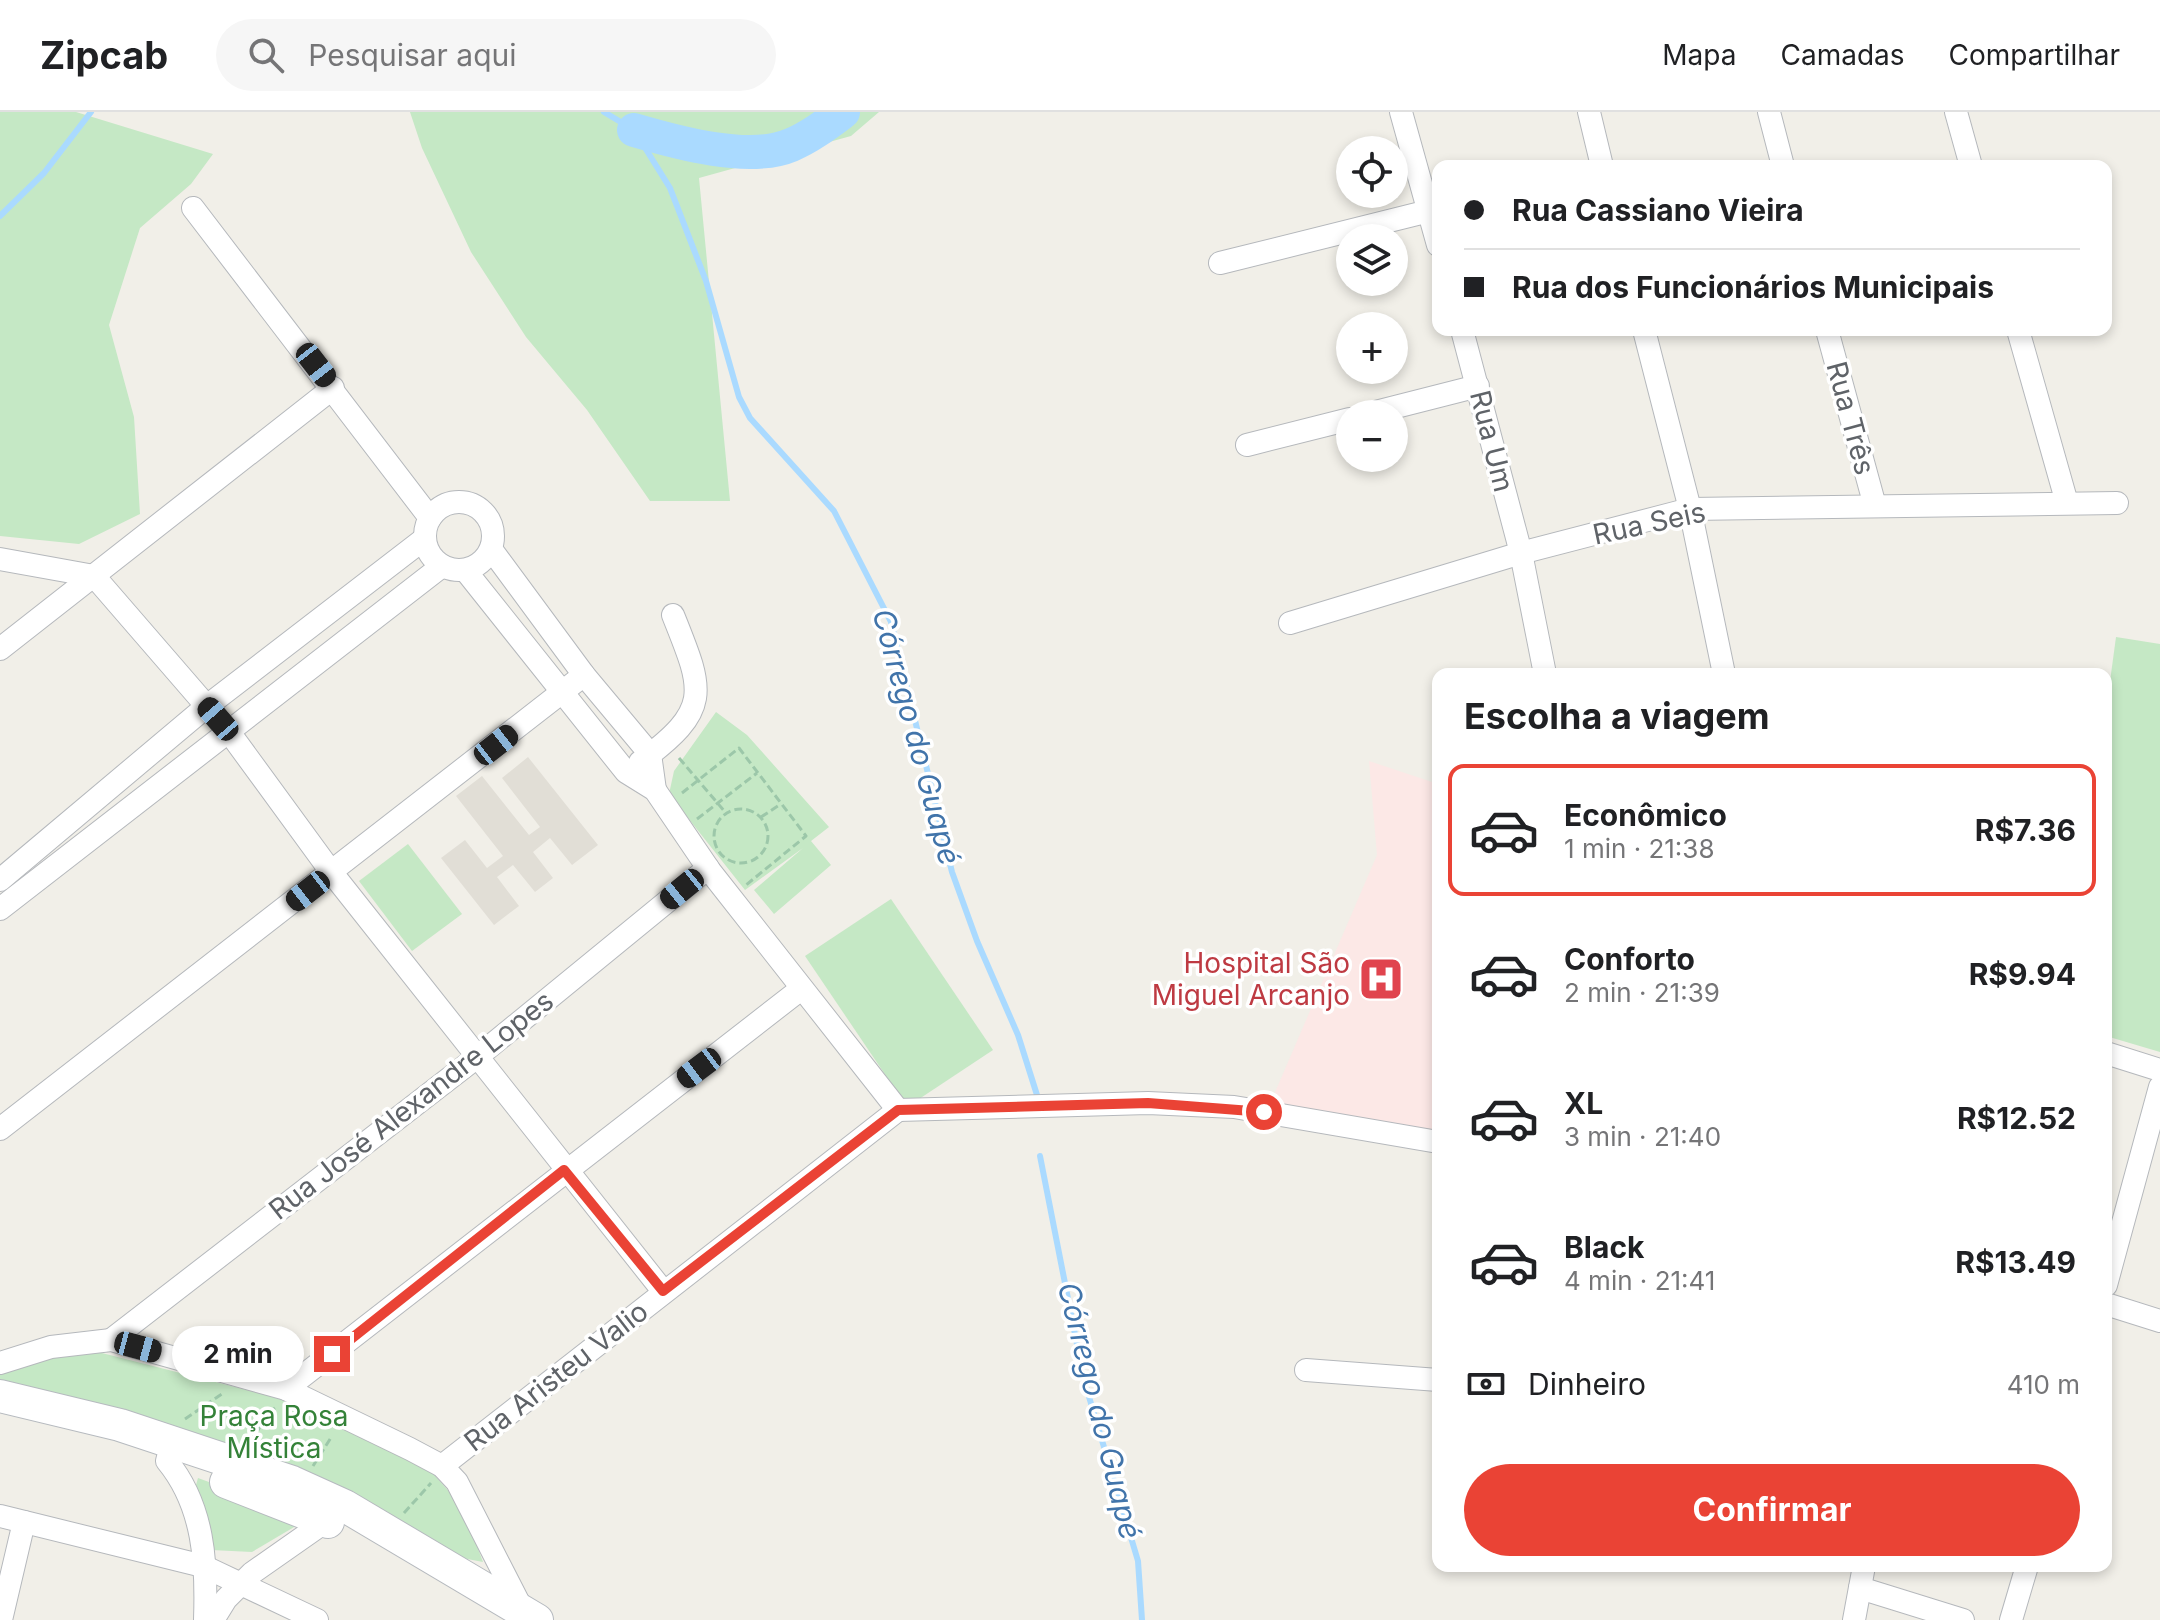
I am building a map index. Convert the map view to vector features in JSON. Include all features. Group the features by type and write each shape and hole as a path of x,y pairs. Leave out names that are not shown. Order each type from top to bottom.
{"main road":[{"path":"0,1396 169,1451 392,1533 519,1617"},
{"path":"0,1417 251,1468 308,1489 336,1514 519,1617"}],"street":[{"path":"1401,112 1432,222"},
{"path":"1589,112 1601,160"},
{"path":"1769,112 1781,160"},
{"path":"1956,112 1969,160"},
{"path":"0,880 207,706 427,528 447,504 458,502 479,508 492,526 491,549 485,559 465,570 442,566 433,559 427,528 333,388 193,208"},
{"path":"1220,263 1429,211"},
{"name":"Rua Um","path":"1464,336 1521,553 1544,668"},
{"path":"1646,336 1690,509 1723,668"},
{"name":"Rua Três","path":"1829,336 1875,506"},
{"path":"2020,336 2067,503"},
{"path":"1408,404 1478,386"},
{"path":"0,649 333,388"},
{"path":"1247,445 1336,423"},
{"name":"Rua Seis","path":"1290,623 1521,553 1690,509 2117,503"},
{"path":"491,549 584,675 658,748 655,790"},
{"path":"0,559 94,576 229,732 332,873 564,1170 663,1291"},
{"path":"0,909 442,566"},
{"path":"465,570 626,772 655,790 708,868 898,1110 1148,1103 1234,1107 1432,1141"},
{"path":"626,772 688,722 696,706 694,667 673,615"},
{"path":"0,1129 584,675"},
{"name":"Rua José Alexandre Lopes","path":"111,1340 477,1057 708,868"},
{"path":"294,1393 564,1170 801,989"},
{"path":"2112,1055 2160,1070"},
{"path":"2112,1263 2160,1087"},
{"name":"Rua Aristeu Valio","path":"445,1469 663,1291 898,1110"},
{"path":"2112,1306 2160,1321"},
{"path":"0,1363 51,1347 111,1340 246,1377 294,1393 354,1420 445,1469 468,1499 519,1617"},
{"path":"1306,1370 1432,1380"},
{"path":"169,1451 191,1496 201,1532 205,1620"},
{"path":"213,1620 240,1583 336,1514"},
{"path":"0,1516 203,1566 317,1620"},
{"path":"1,1620 24,1522"},
{"path":"2011,1620 2025,1572"},
{"path":"1854,1620 1862,1577 1963,1620"}],"path":[{"path":"658,748 698,780 726,813"},
{"path":"680,799 698,780 739,748 806,836 731,897"},
{"path":"688,812 695,820 757,773"},
{"path":"761,817 781,804"},
{"path":"705,832 715,844 730,860 738,863 756,859 768,836 761,817 749,809 726,813 714,830 715,844"},
{"path":"169,1451 179,1423 246,1377"},
{"path":"251,1468 252,1445 265,1416 294,1393"},
{"path":"308,1489 314,1461 328,1439 354,1420"},
{"path":"392,1533 426,1486 445,1469"}],"shaded area":[{"path":"528,757 598,845 572,865 550,838 533,852 553,878 535,892 513,865 497,877 519,906 494,925 441,858 465,840 487,868 503,856 456,796 482,776 529,835 540,827 502,778"},
{"name":"Hospital São Miguel Arcanjo","path":"1369,761 1432,782 1432,1132 1270,1104 1377,855"}],"green space":[{"path":"0,112 76,112 213,154 191,184 140,228 109,325 134,417 140,514 79,544 0,536"},
{"path":"410,112 879,112 851,136 699,178 730,501 650,501 587,410 526,337 471,252 422,148"},
{"path":"2116,637 2160,644 2160,1052 2112,1038 2112,668"},
{"path":"716,712 747,735 829,827 811,841 831,865 774,914 754,890 803,848 745,890 669,794 674,771"},
{"path":"408,844 462,914 412,951 359,881"},
{"path":"891,899 993,1050 907,1107 805,956"},
{"name":"Praça Rosa Mística","path":"94,1351 283,1399 429,1469 462,1506 483,1562 462,1558 347,1492 0,1380 0,1375 34,1362"},
{"path":"198,1478 306,1520 252,1552 211,1550 196,1485"}],"waterway":[{"name":"Córrego do Guapé","path":"0,216 44,173 91,112"},
{"name":"Córrego do Guapé","path":"604,112 634,130 670,188 706,281 739,397 750,418 834,511 891,622 952,872 977,941 1018,1035 1037,1095"},
{"path":"634,130 712,149 755,152 791,145 843,112"},
{"name":"Córrego do Guapé","path":"1040,1156 1084,1380 1138,1561 1142,1620"}],"place":[{"name":"Hospital São Miguel Arcanjo","path":"1381,979"}],"route":[{"path":"332,1354 564,1170 663,1291 898,1110 1148,1103 1234,1107 1264,1112"}]}
